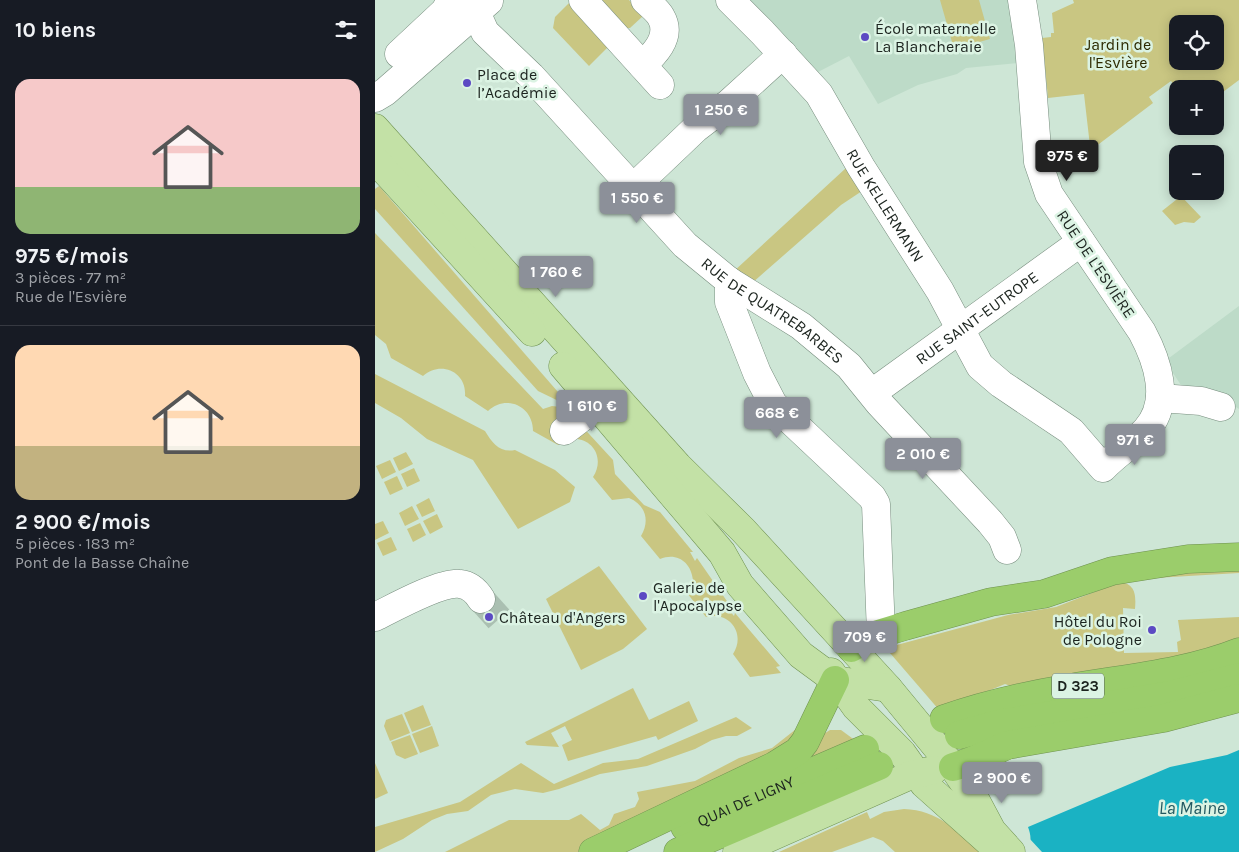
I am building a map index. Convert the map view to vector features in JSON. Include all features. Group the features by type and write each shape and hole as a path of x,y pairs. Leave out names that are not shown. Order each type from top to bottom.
{"highway":[{"path":"851,648 881,633 991,602 1044,594 1112,571 1139,565 1204,558 1239,557"},
{"name":"D 323","path":"1239,652 1167,672 1068,688 952,727 998,724 1170,695 1239,677"},
{"path":"593,852 774,766 798,751 811,732 835,680"},
{"path":"957,773 990,752 1008,745 1164,718 1239,698"},
{"name":"QUAI DE LIGNY","path":"625,852 872,758 679,852"}],"main road":[{"path":"379,143 597,406 722,553 740,585 797,651 835,680 856,707 902,754 930,793 985,839 1004,852"},
{"path":"379,143 678,466 743,530 888,688 957,773 992,831 1011,852"},
{"path":"835,680 851,648"},
{"path":"835,680 888,688"},
{"path":"737,852 869,794 930,793 957,773"}],"street":[{"path":"378,89 445,11 451,0"},
{"path":"583,0 660,85"},
{"path":"642,65 657,51 664,30 661,17 645,0"},
{"name":"RUE KELLERMANN","path":"729,0 783,54 819,94 861,167 940,291 984,371 1071,431 1103,468 1149,426 1160,398"},
{"name":"RUE DE L'ESVIÈRE","path":"1022,0 1029,45 1038,162 1049,194 1151,349 1160,379 1160,398"},
{"path":"378,89 459,25 482,3"},
{"name":"RUE DE QUATREBARBES","path":"482,3 485,32 531,76 685,245 729,281 801,326 849,366 974,503 1002,537 1007,550"},
{"path":"633,188 669,164 695,129 729,103 757,86 783,54"},
{"name":"RUE SAINT-EUTROPE","path":"872,393 1081,242"},
{"path":"729,281 729,302 757,373 773,404 872,497 876,504 881,633"},
{"path":"1160,398 1201,401 1221,407"},
{"path":"564,431 597,406"},
{"path":"375,616 447,584 469,586 476,591 481,599"}],"shaded area":[{"path":"748,0 1010,0 1018,63 966,68 957,74 918,85 878,104 849,56 818,72"},
{"path":"1239,306 1239,409 1217,394 1187,394 1165,361"}],"green space":[{"path":"572,0 608,47 589,66 553,28 555,17"},
{"path":"594,0 629,0 643,16 630,28 626,28"},
{"path":"940,0 979,0 990,39 954,49"},
{"name":"Jardin de l'Esvière","path":"1073,0 1239,0 1239,80 1224,91 1224,80 1169,80 1169,82 1149,97 1153,103 1095,147 1090,146 1084,94 1048,98 1042,38 1051,37 1051,33 1054,33 1052,13 1074,3"},
{"path":"846,168 865,189 841,205 751,284 733,272"},
{"path":"379,186 571,407 538,391 375,209 375,189"},
{"path":"1176,200 1185,200 1201,217 1194,223 1184,222 1175,225 1162,211"},
{"path":"375,233 543,409 552,406 560,407 557,410 567,413 567,410 613,460 615,474 644,505 660,512 693,552 690,552 695,561 697,558 731,607 727,608 734,616 735,613 780,666 776,667 781,673 750,677 733,654 738,639 733,626 722,617 706,617 687,593 693,580 686,564 682,560 672,557 660,559 641,536 646,519 643,509 629,498 612,500 593,477 598,459 590,445 576,439 567,440 558,445 533,431 529,415 517,405 503,403 488,411 465,396 465,388 462,381 451,371 437,369 423,376 391,358 386,344 375,335"},
{"path":"375,374 485,431 497,446 505,450 515,450 555,470 575,487 570,502 518,529 473,460 427,439 401,418 375,403"},
{"path":"406,452 413,464 399,471 393,458"},
{"path":"390,460 396,472 382,479 376,466"},
{"path":"414,468 420,481 407,487 401,474"},
{"path":"397,476 403,489 390,495 384,482"},
{"path":"429,498 435,511 422,517 416,505"},
{"path":"412,506 419,519 405,526 399,513"},
{"path":"437,514 443,527 430,534 423,521"},
{"path":"383,521 389,533 375,540 375,524"},
{"path":"420,523 426,535 413,542 407,529"},
{"path":"391,537 397,550 383,556 377,543"},
{"path":"599,566 647,629 623,649 581,670 546,599"},
{"path":"1239,566 1239,573 1155,578 1155,575"},
{"path":"1120,582 1132,588 1135,600 1135,609 1123,608 1124,653 1178,652 1177,642 1181,640 1178,620 1239,617 1239,641 1181,657 1016,688 1005,684 940,711 890,653 893,646 1008,615 1056,607"},
{"path":"633,688 649,720 689,701 698,721 658,740 656,736 568,761 562,745 572,740 565,726 551,733 559,747 527,745 525,742"},
{"path":"423,705 431,725 412,732 404,713"},
{"path":"402,714 410,733 390,741 384,726 386,720"},
{"path":"736,717 752,728 737,736 726,736 712,740 695,749 647,766 600,774 559,789 543,793 515,789 491,795 468,811 447,814 432,820 403,839 375,852 375,827 460,802 521,763 554,784 603,763 638,759"},
{"path":"805,722 799,739 578,852 445,852 509,820 569,820 581,814 600,830 609,825 614,814 635,807 639,799 637,792 695,781 739,758 772,748"},
{"path":"432,726 439,746 420,753 412,734"},
{"path":"830,730 841,730 856,741 799,762 822,735"},
{"path":"410,735 418,754 405,759 396,755 391,742"},
{"path":"375,763 388,793 375,799"},
{"path":"904,809 927,813 946,823 980,852 895,852 883,841 873,837 832,852 779,852 867,812 870,819 884,812"}],"water":[{"name":"La Maine","path":"1239,750 1239,852 1022,852 1028,847 1030,841 1028,827 1170,767 1227,755"}],"pier":[{"path":"1029,838 1042,852 1020,852 1027,846"}],"tunnel":[{"path":"481,599 499,619"}],"place":[{"name":"École maternelle La Blancheraie","path":"865,37"},
{"name":"Place de l’Académie","path":"467,83"},
{"name":"Galerie de l'Apocalypse","path":"643,596"},
{"name":"Château d'Angers","path":"489,617"},
{"name":"Hôtel du Roi de Pologne","path":"1152,630"}]}
